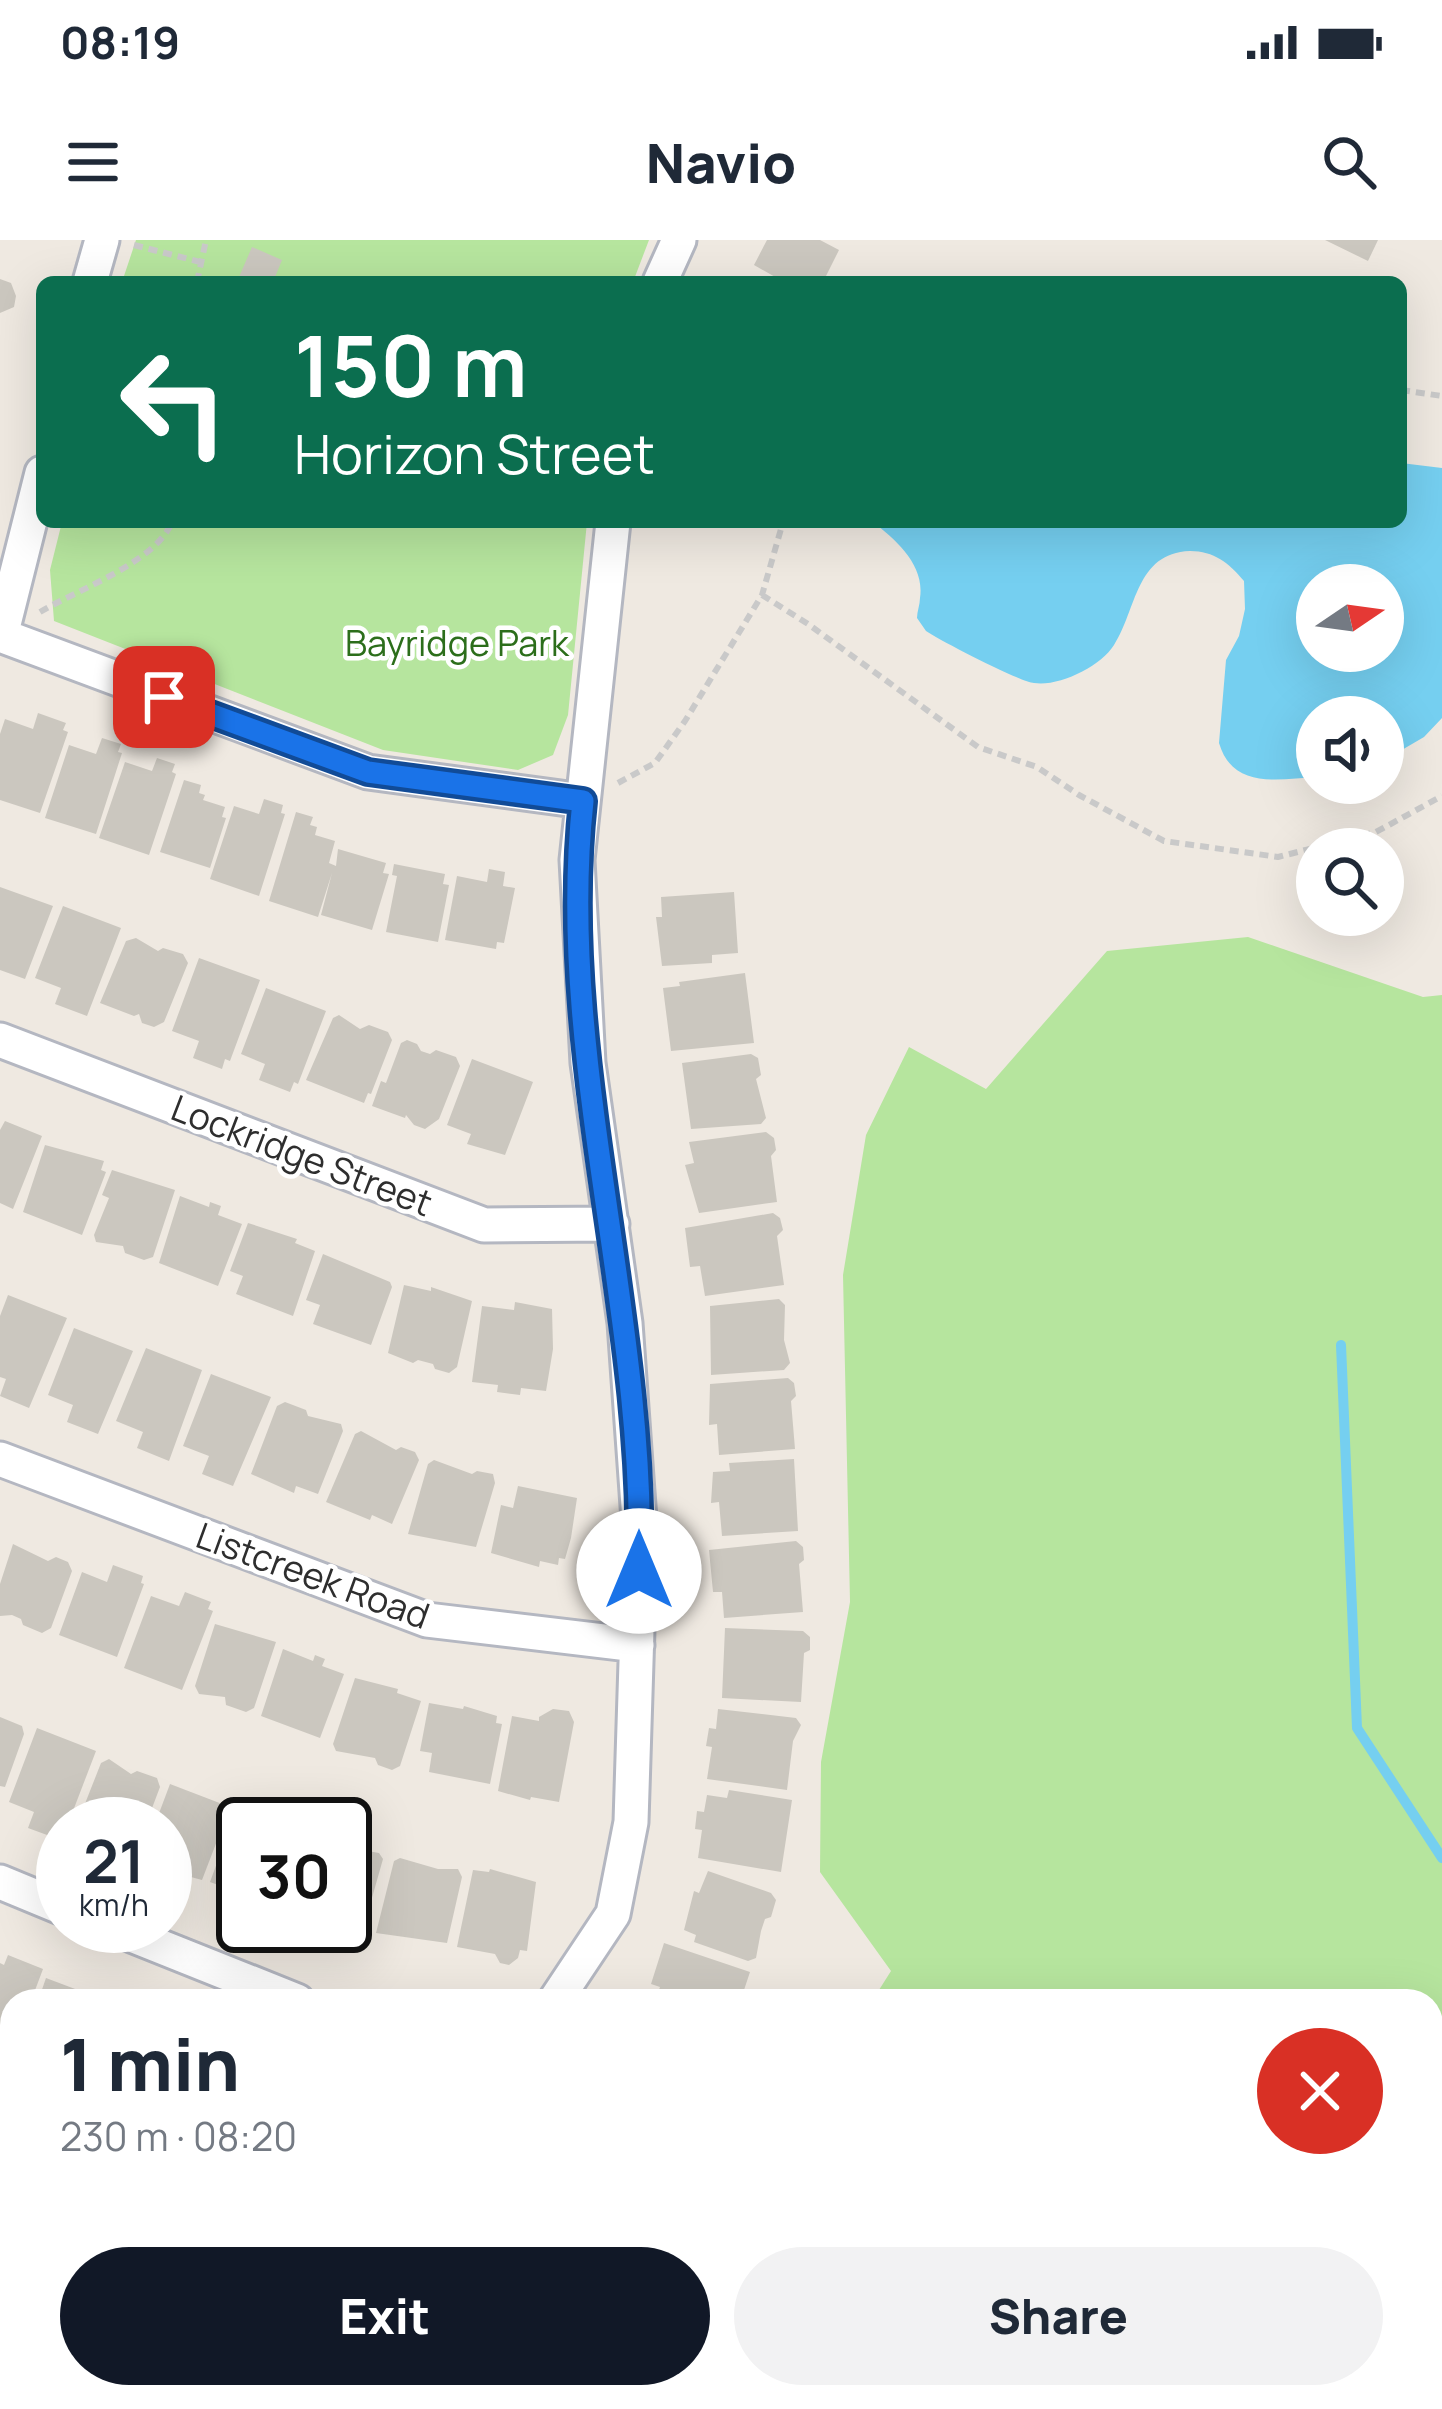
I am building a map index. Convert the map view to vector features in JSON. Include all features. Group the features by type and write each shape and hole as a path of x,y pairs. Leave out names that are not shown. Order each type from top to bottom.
{"street":[{"path":"664,276 679,240"},
{"path":"36,497 1,635 368,772 583,801"},
{"path":"563,1989 613,1914 631,1822 637,1645 640,1534 625,1323 588,1063 577,860 612,528"},
{"name":"Lockridge Street","path":"0,1040 484,1225 612,1224"},
{"name":"Listcreek Road","path":"0,1459 427,1620 637,1645"},
{"path":"0,1882 36,1896"},
{"path":"177,1953 267,1989"}],"path":[{"path":"198,276 206,240"},
{"path":"96,250 200,262"},
{"path":"1407,391 1442,396"},
{"path":"1,635 130,564 170,528"},
{"path":"583,801 656,763 762,596 781,528"},
{"path":"762,596 808,623 978,747 1037,767 1164,841 1278,856 1376,832 1442,796"}],"green space":[{"path":"136,240 649,240 635,276 124,276"},
{"name":"Bayridge Park","path":"60,528 586,528 568,715 553,755 518,770 383,750 54,621 50,570"},
{"path":"1248,937 1423,997 1442,995 1442,1989 880,1989 891,1971 820,1872 821,1762 850,1602 843,1275 866,1135 909,1047 986,1089 1107,951"}],"water":[{"path":"1407,464 1442,468 1442,718 1404,749 1404,696 1296,696 1296,778 1246,775 1226,758 1219,743 1226,660 1239,636 1245,609 1244,581 1220,559 1190,551 1158,562 1140,586 1108,653 1067,678 1044,683 1026,681 926,631 917,618 920,586 913,564 880,528 1407,528"}],"building":[{"path":"767,240 820,240 839,250 826,276 773,276 754,265"},
{"path":"1325,240 1378,240 1368,261"},
{"path":"252,247 282,260 275,276 239,276"},
{"path":"0,279 11,283 16,296 14,307 0,313"},
{"path":"38,713 66,723 63,730 68,732 40,813 0,800 0,734 5,719 33,729"},
{"path":"102,738 121,744 118,752 122,753 96,834 45,818 69,745 96,754"},
{"path":"157,758 175,764 172,772 176,774 149,855 99,838 125,762 152,771"},
{"path":"184,780 201,785 203,800 225,807 210,868 160,852"},
{"path":"264,799 283,805 281,813 285,814 259,896 210,879 234,806 259,814"},
{"path":"296,812 313,817 310,825 317,827 315,835 335,841 329,863 336,866 338,849 386,863 383,873 389,874 372,930 321,915 332,873 318,917 269,901"},
{"path":"394,864 445,874 443,884 449,885 438,942 386,932 397,876 392,875"},
{"path":"489,869 505,872 503,886 515,888 504,943 497,942 496,949 445,940 457,876 487,882"},
{"path":"0,887 53,906 25,979 0,970"},
{"path":"734,892 738,953 712,955 712,963 662,966 656,917 662,917 661,897"},
{"path":"63,906 121,928 87,1016 55,1004 61,988 35,978"},
{"path":"136,938 158,951 183,954 188,963 164,1022 154,1027 142,1023 139,1014 100,1003 126,941"},
{"path":"199,958 260,980 230,1061 225,1059 222,1069 193,1058 199,1041 172,1031"},
{"path":"745,973 754,1043 671,1051 663,988"},
{"path":"266,988 326,1011 298,1084 294,1082 290,1092 259,1080 265,1064 241,1054"},
{"path":"339,1015 360,1029 369,1025 388,1032 392,1040 364,1103 306,1080 333,1018"},
{"path":"407,1040 421,1051 456,1057 460,1066 439,1119 425,1129 406,1115 372,1106 401,1043"},
{"path":"751,1054 758,1058 761,1075 756,1079 766,1118 761,1124 691,1129 682,1063"},
{"path":"472,1059 533,1082 505,1155 467,1144 471,1134 447,1125"},
{"path":"5,1121 42,1136 13,1209 0,1203 0,1130"},
{"path":"766,1132 774,1138 776,1150 771,1156 777,1202 699,1213 685,1165 694,1163 689,1142"},
{"path":"45,1145 104,1161 101,1170 106,1172 82,1235 23,1212"},
{"path":"112,1170 175,1190 153,1257 144,1260 125,1253 123,1246 96,1242 94,1235 109,1198 102,1195"},
{"path":"180,1196 209,1207 210,1202 221,1206 218,1215 242,1224 218,1286 159,1263"},
{"path":"773,1213 783,1230 777,1236 784,1285 705,1296 700,1266 690,1267 685,1228"},
{"path":"248,1223 297,1239 295,1243 315,1251 293,1316 236,1294 243,1276 230,1271"},
{"path":"323,1254 390,1282 371,1345 313,1324 320,1305 306,1300"},
{"path":"404,1285 431,1291 431,1287 472,1301 457,1367 449,1373 388,1353"},
{"path":"8,1295 67,1318 29,1408 0,1396 6,1379 0,1377 0,1316"},
{"path":"779,1299 785,1305 784,1340 790,1363 784,1370 711,1375 710,1306"},
{"path":"515,1302 552,1309 553,1349 546,1391 521,1388 520,1395 497,1392 498,1385 472,1382 482,1306 514,1310"},
{"path":"74,1328 133,1351 98,1434 67,1422 73,1405 48,1395"},
{"path":"146,1348 202,1370 169,1461 137,1448 143,1432 116,1421"},
{"path":"211,1374 271,1397 233,1486 202,1474 209,1456 183,1446"},
{"path":"788,1378 796,1396 791,1401 795,1449 719,1455 717,1424 709,1425 710,1384"},
{"path":"285,1402 306,1410 308,1416 341,1424 343,1431 318,1494 296,1486 294,1493 251,1474 277,1406"},
{"path":"361,1431 396,1450 415,1452 419,1460 392,1524 326,1502 355,1434"},
{"path":"794,1459 798,1531 722,1536 719,1502 711,1503 713,1472 730,1471 729,1463"},
{"path":"434,1460 472,1474 493,1474 495,1483 476,1547 408,1534 428,1464"},
{"path":"518,1486 577,1498 571,1538 565,1559 559,1558 558,1565 540,1561 539,1567 491,1553 501,1505 513,1508"},
{"path":"796,1541 803,1547 804,1560 799,1564 803,1612 724,1618 722,1592 713,1592 709,1550"},
{"path":"13,1544 48,1561 56,1557 68,1562 72,1571 51,1628 42,1633 12,1615 0,1616 0,1584"},
{"path":"113,1565 143,1576 144,1584 117,1657 59,1635 82,1572 107,1582"},
{"path":"185,1592 211,1602 208,1609 213,1611 182,1690 124,1668 151,1596 179,1606"},
{"path":"215,1624 276,1642 254,1708 246,1712 226,1705 225,1697 199,1694 195,1686"},
{"path":"725,1628 803,1631 810,1637 810,1650 804,1653 801,1702 722,1698"},
{"path":"283,1649 313,1661 315,1655 325,1659 322,1666 344,1674 320,1738 261,1716"},
{"path":"355,1678 398,1689 397,1693 421,1701 400,1766 392,1770 378,1765 375,1758 336,1751 333,1744"},
{"path":"429,1703 464,1706 497,1716 496,1723 502,1724 490,1784 429,1772 432,1753 420,1751"},
{"path":"553,1709 569,1711 574,1722 559,1802 498,1791 512,1716 539,1721"},
{"path":"718,1709 796,1718 801,1725 793,1741 787,1790 707,1779 712,1747 706,1746 709,1728 716,1729"},
{"path":"0,1717 22,1726 24,1734 5,1787 0,1786"},
{"path":"37,1728 96,1751 78,1797 36,1797 36,1831 28,1828 34,1812 9,1802"},
{"path":"109,1759 131,1774 137,1771 157,1778 156,1797 88,1797 101,1763"},
{"path":"170,1784 216,1802 216,1844 202,1880 192,1877 192,1797 165,1797"},
{"path":"729,1790 792,1800 781,1872 698,1858 702,1830 695,1829 697,1811 704,1812 707,1795 727,1798"},
{"path":"372,1852 383,1859 372,1898"},
{"path":"400,1858 438,1869 458,1869 462,1877 447,1943 376,1933 394,1861"},
{"path":"490,1869 536,1882 527,1951 520,1950 509,1965 500,1963 495,1954 457,1947 473,1870"},
{"path":"708,1871 771,1893 776,1900 771,1917 765,1919 756,1958 748,1961 694,1942 696,1935 684,1930 694,1891 699,1893"},
{"path":"664,1943 750,1972 744,1989 659,1989 651,1984"},
{"path":"8,1955 43,1969 36,1989 0,1989 0,1963 4,1965"},
{"path":"46,1978 75,1989 42,1989"}],"waterway":[{"path":"1341,1345 1357,1728 1442,1858"}],"route":[{"path":"164,697 368,772 583,801 577,860 588,1063 625,1323 639,1571"}]}
